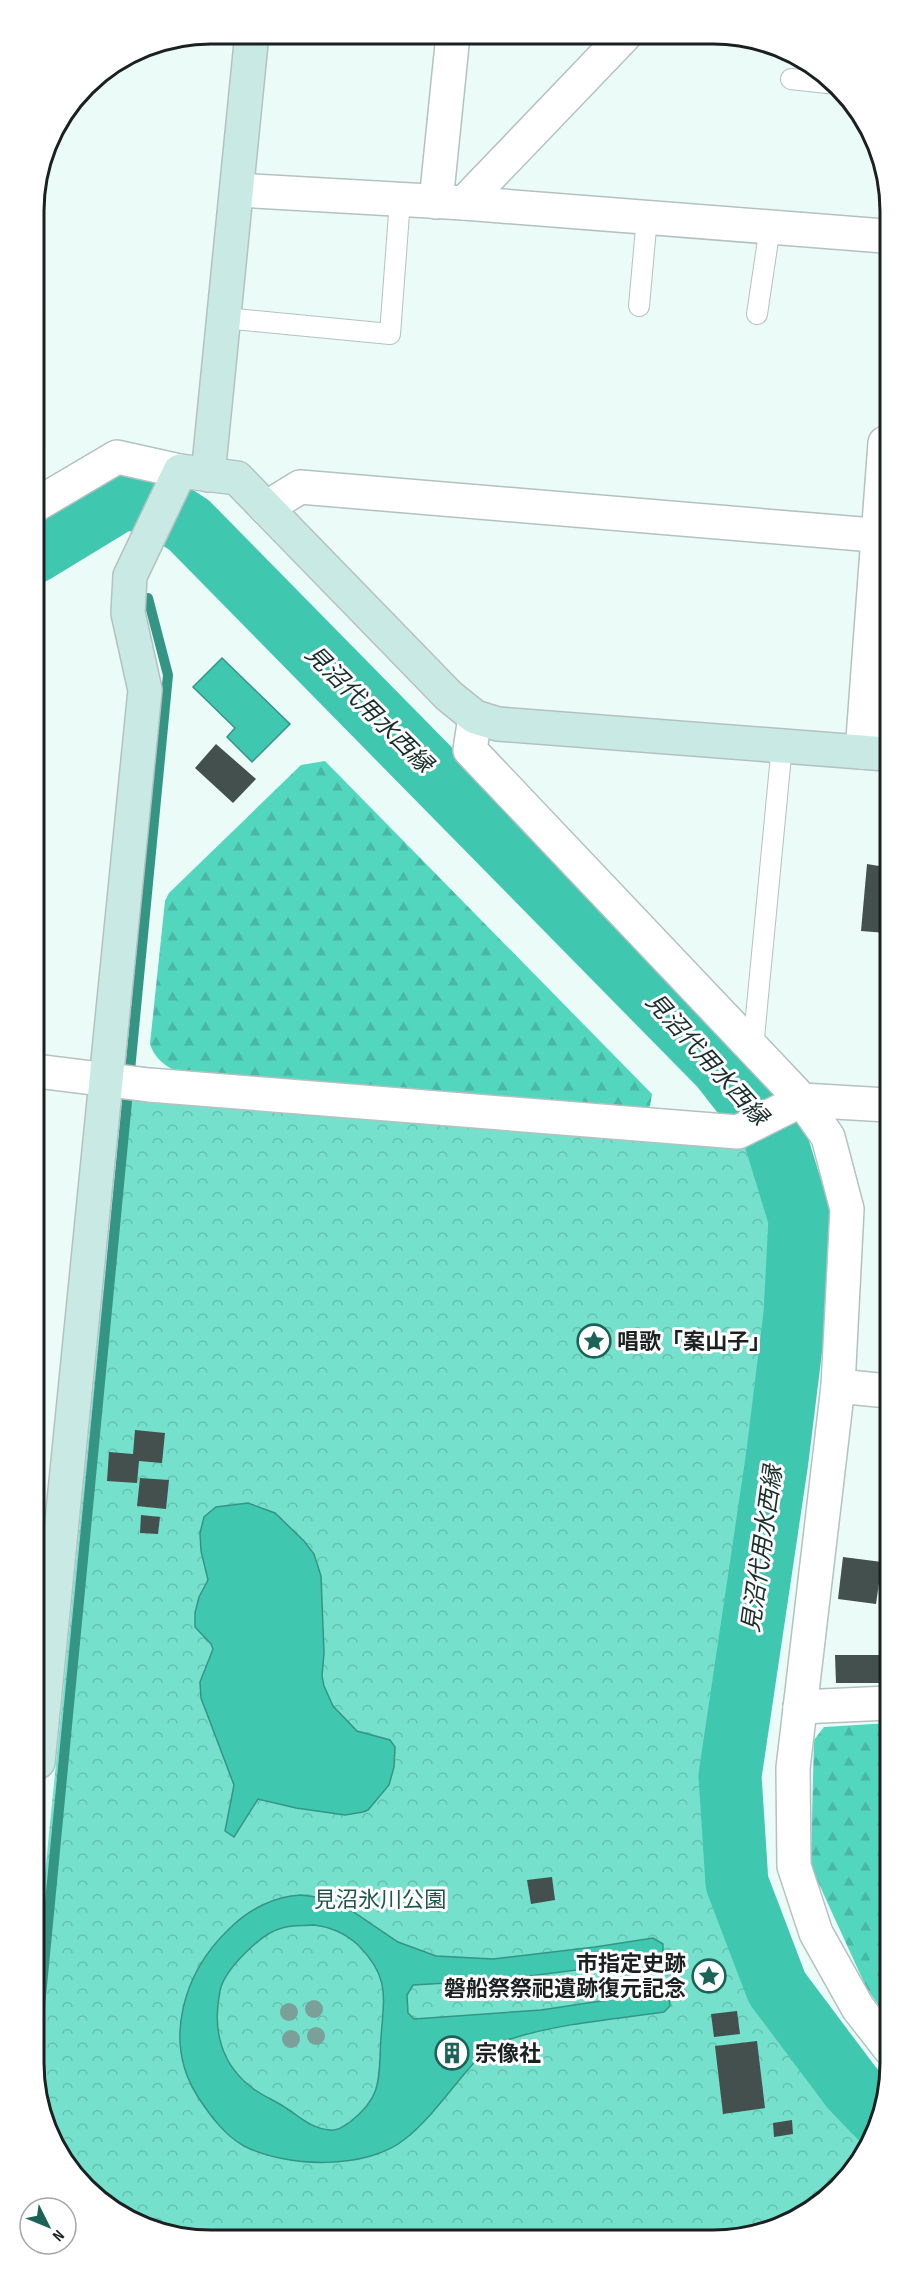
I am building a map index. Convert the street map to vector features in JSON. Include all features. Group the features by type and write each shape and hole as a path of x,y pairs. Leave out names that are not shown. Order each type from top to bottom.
{"street":[{"path":"44,1648 145,690 128,613 130,576 146,540 194,473 224,318 251,44"},
{"path":"450,202 453,44"},
{"path":"450,202 616,44"},
{"path":"237,190 450,202 880,236"},
{"path":"44,500 117,457 194,473 237,478 449,696 475,717 498,724 874,753 880,573"},
{"path":"266,508 300,487 880,536"},
{"path":"475,717 470,750 802,1100 828,1137 847,1209 838,1386 793,1768 794,1866 816,1933 858,2008 879,2035"},
{"path":"44,1072 105,1081 738,1132 802,1100 880,1105"},
{"path":"838,1386 879,1390"},
{"path":"800,1707 879,1703"}],"lane":[{"path":"792,79 819,82"},
{"path":"224,318 390,334 400,200"},
{"path":"639,306 647,217"},
{"path":"757,314 770,227"},
{"path":"753,1048 782,745"}],"green space":[{"path":"325,761 652,1094 650,1106 639,1114 172,1069 158,1059 150,1044 165,901 169,893 301,765"},
{"name":"見沼氷川公園","path":"123,1091 700,1144 753,1146 771,1191 779,1250 751,1469 711,1745 708,1786 715,1864 740,1966 752,1994 768,2018 863,2134 838,2174 823,2189 796,2208 756,2225 734,2229 200,2230 157,2222 118,2202 85,2174 66,2147 49,2107 44,2063 44,1884"},
{"path":"879,1724 879,2006 867,1989 813,1871 811,1858 814,1740 824,1727"}],"shaded area":[{"path":"222,658 290,724 252,762 227,737 235,728 193,687"},
{"path":"248,1503 275,1513 314,1554 321,1576 324,1653 322,1676 333,1706 357,1731 390,1740 395,1747 394,1767 389,1785 368,1810 345,1815 296,1808 258,1799 234,1837 225,1831 234,1785 201,1698 200,1682 213,1649 195,1627 195,1613 199,1597 208,1580 201,1551 200,1533 204,1517 216,1507"},
{"path":"291,1896 316,1897 352,1911 398,1942 436,1956 493,1959 653,1938 663,1944 663,1955 654,1960 499,1980 413,1985 407,1995 408,2013 414,2019 541,2010 661,1992 669,1997 670,2006 664,2012 553,2028 494,2044 478,2058 422,2124 389,2149 349,2161 304,2162 282,2159 244,2146 230,2136 213,2118 198,2097 187,2075 181,2053 180,2031 183,2008 190,1986 213,1946 236,1922 253,1910 271,1901","holes":["314,1925 338,1931 358,1945 376,1967 383,1988 378,2084 369,2103 361,2112 343,2127 333,2130 306,2122 243,2080 227,2058 217,2020 223,1982 236,1963 254,1945 273,1931 290,1926","453,2037 460,2040 464,2047 463,2054 458,2060 451,2061 444,2058 441,2047 443,2042"]}],"building":[{"path":"216,744 256,779 233,803 195,768"},
{"path":"879,856 880,932 861,931 867,864 879,866"},
{"path":"135,1430 165,1433 162,1463 139,1461 137,1483 107,1481 109,1452 133,1454"},
{"path":"140,1478 169,1480 166,1509 137,1506"},
{"path":"141,1515 160,1517 158,1534 140,1533"},
{"path":"843,1557 879,1562 876,1604 838,1599"},
{"path":"835,1655 879,1655 879,1683 836,1683"},
{"path":"552,1877 555,1900 531,1904 527,1880"},
{"path":"737,2011 740,2034 714,2037 711,2014"},
{"path":"757,2041 765,2108 723,2114 715,2046"},
{"name":"宗像社","path":"455,2049 456,2057 448,2057 447,2050"},
{"path":"792,2120 793,2134 774,2137 773,2123"}],"waterway":[{"name":"見沼代用水西縁","path":"44,546 121,499 152,501 189,525 721,1066 774,1134 800,1219 795,1314 777,1460 730,1776 737,1883 777,1988 852,2088 873,2110"},
{"path":"44,1965 168,675 148,598"}],"place":[{"name":"唱歌「案山子」","path":"594,1341"},
{"name":"市指定史跡 磐船祭祭祀遺跡復元記念","path":"709,1976"},
{"name":"宗像社","path":"452,2053"}]}
